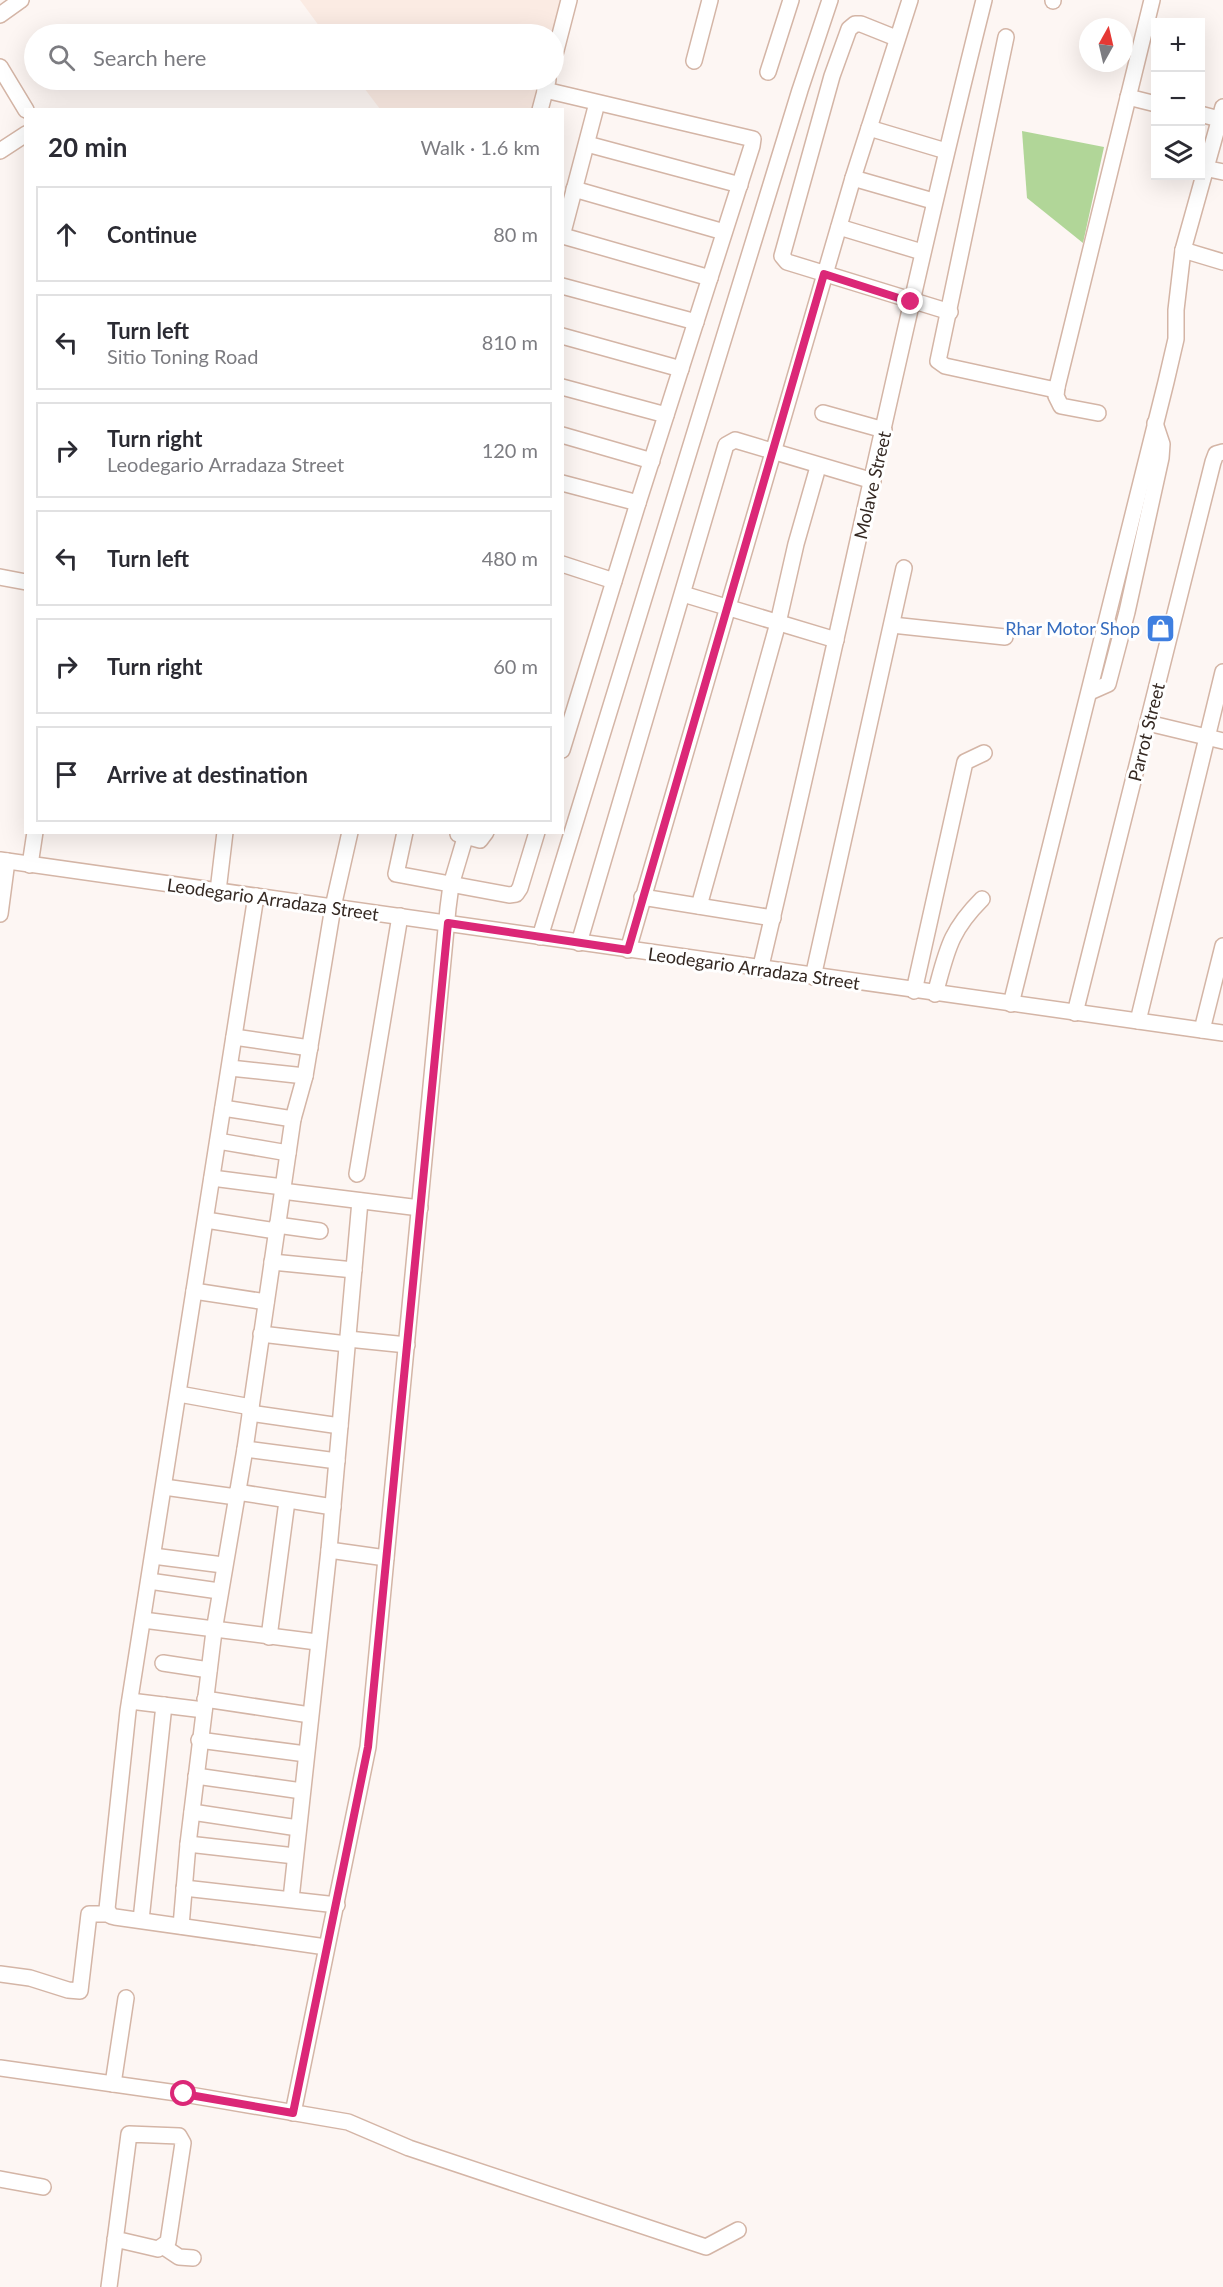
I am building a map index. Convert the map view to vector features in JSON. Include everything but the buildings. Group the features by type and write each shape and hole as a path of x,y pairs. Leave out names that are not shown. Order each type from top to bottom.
{"street":[{"path":"0,15 21,0"},
{"path":"563,24 569,0"},
{"path":"694,61 710,0"},
{"path":"768,72 791,0"},
{"path":"540,937 830,0"},
{"path":"628,950 824,274 896,38 910,0"},
{"name":"Molave Street","path":"760,970 873,482 933,201 984,0"},
{"path":"1098,413 1061,406 1056,396 1057,387 1152,0"},
{"path":"896,38 855,24 849,29 832,76 781,252 787,262 911,302 950,312"},
{"path":"1006,37 950,312 938,357 940,364 1030,386 1057,387"},
{"path":"0,67 25,108"},
{"path":"541,108 546,90"},
{"path":"561,90 597,103 748,135 753,138 564,743"},
{"path":"1128,97 1151,103"},
{"path":"564,228 597,103"},
{"path":"1205,114 1221,115 1205,165"},
{"path":"869,128 946,151"},
{"path":"0,151 24,135"},
{"path":"587,144 740,185"},
{"path":"1205,168 1223,172"},
{"path":"853,178 933,201"},
{"path":"1011,1004 1090,692 1115,580 1155,444 1155,423 1176,339 1176,310 1183,250 1201,180"},
{"path":"574,189 724,232"},
{"path":"839,227 922,252"},
{"path":"564,237 710,278"},
{"path":"1183,250 1223,262"},
{"path":"564,287 696,322"},
{"path":"564,337 681,369"},
{"path":"564,388 666,415"},
{"path":"823,413 884,430"},
{"path":"564,436 652,461"},
{"path":"579,943 726,445 735,440 873,482"},
{"path":"1090,692 1108,684 1127,612 1161,458 1155,444"},
{"name":"Parrot Street","path":"1076,1013 1213,462 1221,452"},
{"path":"699,906 778,623 796,544 818,466"},
{"path":"564,484 638,502"},
{"path":"564,565 614,580"},
{"path":"813,977 904,568"},
{"path":"0,577 24,582"},
{"path":"1115,580 1127,612"},
{"path":"683,594 836,640"},
{"path":"892,625 1005,637"},
{"path":"1099,646 1114,661"},
{"path":"1138,1021 1223,672"},
{"path":"1148,723 1223,741"},
{"path":"914,991 965,762 984,753"},
{"path":"30,865 35,834"},
{"path":"218,891 225,834"},
{"path":"181,1926 199,1740 223,1565 245,1449 293,1119 305,1076 333,907 350,834"},
{"path":"405,834 396,874 451,885 516,894 520,888 536,834"},
{"path":"293,2113 368,1747 451,885 461,835 480,840 484,834"},
{"path":"0,914 3,861"},
{"name":"Leodegario Arradaza Street","path":"3,861 400,916 760,970 1223,1033"},
{"path":"108,1914 130,1701 256,896"},
{"path":"642,897 773,918"},
{"path":"935,994 950,938 965,916 982,899"},
{"path":"357,1174 400,916"},
{"path":"1202,1030 1223,946"},
{"path":"234,1037 310,1048"},
{"path":"230,1068 305,1076"},
{"path":"223,1108 293,1119"},
{"path":"218,1141 288,1153"},
{"path":"212,1178 420,1208"},
{"path":"291,1899 317,1642 329,1550 360,1201"},
{"path":"206,1220 320,1231"},
{"path":"272,1262 354,1270"},
{"path":"194,1291 266,1302"},
{"path":"261,1334 407,1345"},
{"path":"179,1395 340,1426"},
{"path":"245,1449 337,1461"},
{"path":"164,1487 333,1507"},
{"path":"269,1637 287,1501"},
{"path":"329,1550 386,1558"},
{"path":"153,1556 223,1565"},
{"path":"149,1581 219,1591"},
{"path":"143,1620 214,1631 317,1642"},
{"path":"163,1663 209,1670"},
{"path":"130,1701 164,1705 204,1704 310,1715"},
{"path":"141,1920 164,1705"},
{"path":"199,1740 306,1754"},
{"path":"196,1776 302,1791"},
{"path":"192,1812 298,1828"},
{"path":"188,1844 295,1856"},
{"path":"184,1888 337,1905"},
{"path":"0,1974 30,1978 68,1990 80,1990 90,1914 108,1914 115,1917 326,1947"},
{"path":"113,2084 126,1998"},
{"path":"0,2068 113,2084 362,2126 409,2148 706,2247 738,2230"},
{"path":"109,2287 115,2239 129,2134 174,2134 182,2138 170,2235 164,2247 158,2249 115,2239"},
{"path":"0,2180 43,2187"},
{"path":"164,2247 179,2256 193,2258"}],"shaded area":[{"path":"300,0 564,0 557,24 318,24"},
{"path":"366,90 540,90 536,108 379,108"}],"green space":[{"path":"1022,131 1104,147 1083,243 1027,198"}],"place":[{"name":"Rhar Motor Shop","path":"1161,628"}],"route":[{"path":"184,2094 293,2113 326,1947 358,1807 368,1747 382,1624 386,1558 448,923 628,950 824,274 911,302"}]}
